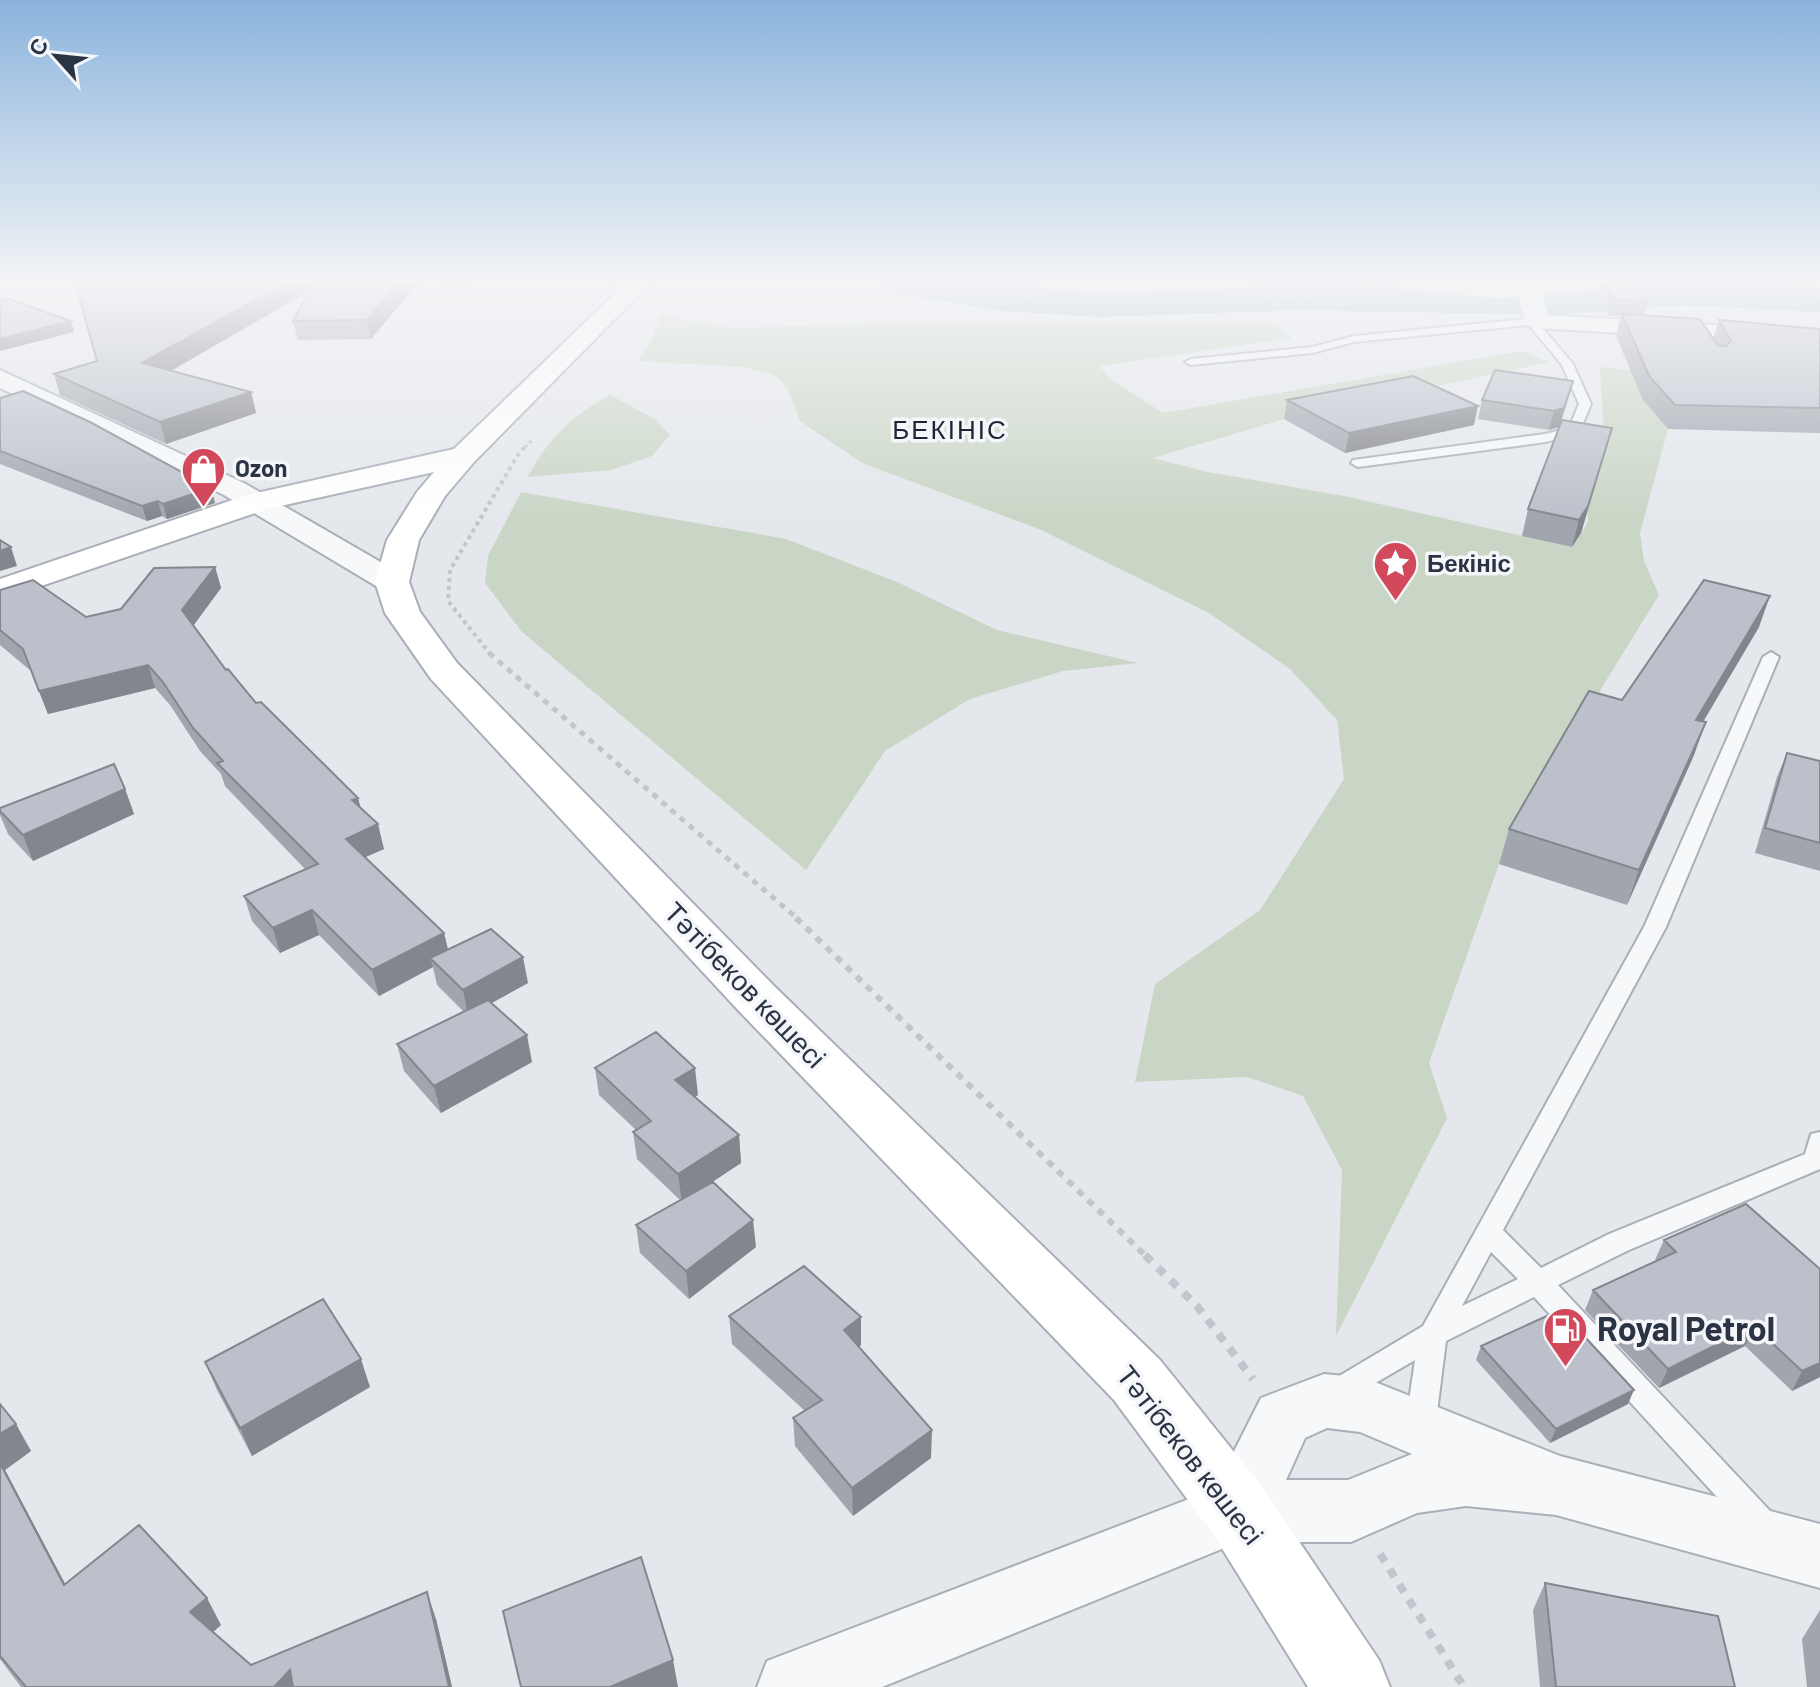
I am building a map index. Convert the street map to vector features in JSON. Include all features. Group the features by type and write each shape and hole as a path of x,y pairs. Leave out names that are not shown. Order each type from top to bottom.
{"main road":[{"path":"392,582 403,540 432,492 556,362"},
{"path":"0,590 258,502 464,456"},
{"name":"Тәтібеков көшесі","path":"392,582 403,613 444,671 757,999 1137,1380 1238,1511 1352,1687"}],"street":[{"path":"0,378 258,502 392,582"},
{"path":"1238,1511 1303,1409 1365,1405 1415,1456 1466,1476 1556,1485 1801,1551"},
{"path":"793,1687 1238,1511 1351,1511 1415,1456"}],"lane":[{"path":"1358,463 1546,438 1574,430 1585,404 1566,362"},
{"path":"1415,1456 1433,1334 1655,927 1771,657"},
{"path":"1303,1409 1433,1334 1619,1242 1816,1160 1820,1141"},
{"path":"1487,1231 1801,1551"}],"path":[{"path":"540,432 519,453 450,570 448,601 491,655 775,897 1303,1409"},
{"path":"1351,1511 1464,1687"}],"green space":[{"path":"650,362 1129,362 1100,366 1109,378 1163,413 1460,362 1548,362 1284,419 1153,458 1208,472 1344,496 1572,547 1588,522 1588,509 1605,453 1600,367 1726,379 1649,407 1668,429 1640,533 1644,561 1659,595 1580,723 1499,864 1429,1063 1447,1118 1336,1336 1342,1170 1303,1096 1247,1077 1135,1082 1155,984 1260,910 1344,779 1337,720 1290,669 1209,613 1039,529 862,463 800,421 787,387 774,375 742,367"},
{"path":"610,395 656,420 670,435 652,456 611,470 528,477 543,451 562,429"},
{"path":"521,492 786,539 897,582 997,630 1138,663 1063,671 970,699 885,751 806,870 522,632 485,583 488,556"}],"building":[{"path":"95,362 144,362 142,363 251,392 160,422 54,374"},
{"path":"1643,362 1820,362 1820,408 1675,405 1649,376"},
{"path":"1495,370 1573,381 1564,408 1554,411 1482,400"},
{"path":"1413,376 1478,406 1349,433 1287,400"},
{"path":"23,391 92,423 211,488 163,504 158,501 142,506 0,451 0,398"},
{"path":"1562,420 1612,428 1588,506 1579,520 1528,509"},
{"path":"0,540 11,547 0,551"},
{"path":"215,567 182,610 226,670 256,703 261,702 358,798 352,800 378,824 346,839 444,933 372,970 312,910 273,928 244,896 318,864 217,763 223,761 193,728 148,665 39,691 23,649 0,630 0,590 33,580 86,617 121,609 154,568"},
{"path":"1704,580 1770,596 1696,720 1706,722 1639,870 1509,829 1589,691 1622,700"},
{"path":"1787,753 1820,761 1820,843 1765,828"},
{"path":"114,764 125,789 23,835 0,811 0,808"},
{"path":"491,929 523,957 463,990 430,958"},
{"path":"488,1000 527,1035 434,1086 397,1044"},
{"path":"656,1032 695,1068 675,1080 739,1135 678,1174 633,1132 651,1121 595,1068"},
{"path":"713,1182 753,1220 686,1271 636,1225"},
{"path":"1746,1204 1820,1269 1820,1363 1802,1371 1754,1326 1668,1369 1593,1290 1676,1252 1664,1240"},
{"path":"804,1266 861,1317 844,1330 932,1430 852,1488 793,1418 822,1400 729,1316"},
{"path":"323,1299 361,1359 240,1428 205,1362"},
{"path":"1560,1310 1634,1390 1556,1429 1481,1346"},
{"path":"0,1404 16,1424 0,1434"},
{"path":"0,1463 64,1585 139,1525 207,1598 190,1612 251,1665 427,1592 449,1687 293,1687 290,1670 274,1687 26,1687 0,1656"},
{"path":"641,1557 673,1660 610,1687 521,1687 503,1611"},
{"path":"1545,1583 1718,1616 1735,1687 1556,1687"}],"place":[{"name":"Ozon","path":"204,508"},
{"name":"Бекініс","path":"1396,603"},
{"name":"Royal Petrol","path":"1566,1368"}],"district":[{"name":"БЕКІНІС","path":"950,430"}]}
